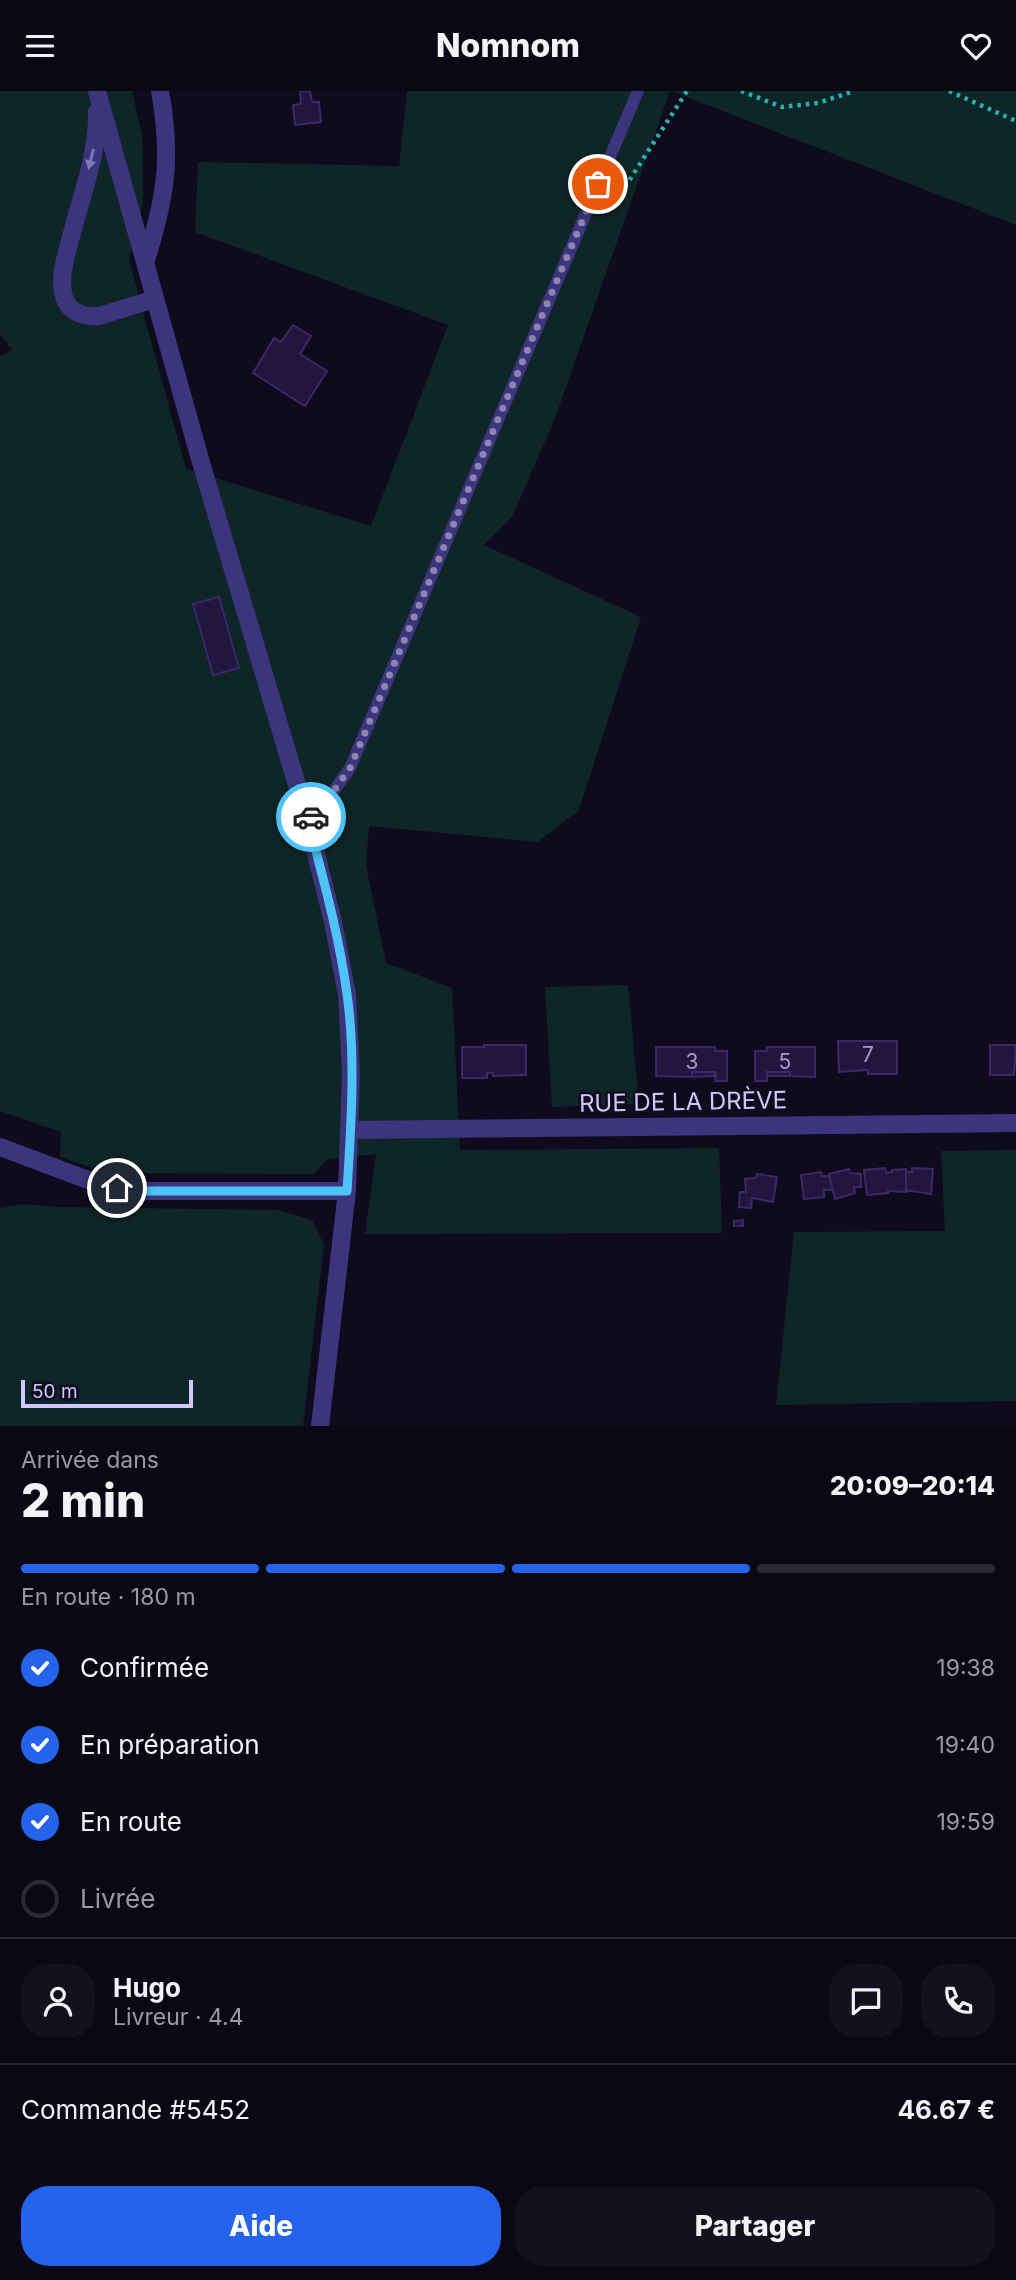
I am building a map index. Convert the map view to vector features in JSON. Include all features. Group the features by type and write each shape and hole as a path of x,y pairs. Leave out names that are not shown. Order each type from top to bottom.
{"street":[{"path":"97,91 259,661 308,821 333,922 347,994 351,1043 347,1191 320,1426"},
{"path":"97,91 97,128 64,261 64,297 68,306 89,317 155,299"},
{"path":"146,260 164,192 167,145 160,91"},
{"name":"RUE DE LA DRÈVE","path":"350,1130 1016,1123"},
{"path":"0,1147 96,1183 135,1191 347,1191"}],"lane":[{"path":"308,821 350,768 638,91"}],"path":[{"path":"579,230 602,216 617,197 687,91"},
{"path":"741,91 782,107 818,103 854,91"},
{"path":"949,91 1016,121"}],"green space":[{"path":"0,91 132,91 142,136 143,202 129,260 186,469 371,526 448,325 195,232 198,162 399,166 407,91 670,91 554,421 512,517 484,545 641,617 579,810 538,842 369,826 366,866 386,963 452,988 460,1150 719,1148 722,1233 365,1234 376,1154 328,1159 314,1174 108,1173 60,1157 61,1132 0,1111 0,356 12,350 0,334"},
{"path":"671,91 1016,91 1016,225"},
{"path":"628,985 639,1104 552,1107 545,987"},
{"path":"1016,1150 1016,1401 776,1405 794,1232 945,1231 941,1151"},
{"path":"24,1204 57,1207 279,1210 312,1220 324,1245 303,1426 0,1426 0,1208"}],"building":[{"path":"300,91 310,91 312,102 319,102 321,122 295,125 293,105 301,104"},
{"path":"293,325 311,336 300,354 327,371 305,406 253,373 274,338 281,342"},
{"path":"219,597 239,668 213,675 193,604"},
{"path":"838,1041 897,1041 897,1074 868,1074 868,1070 839,1072"},
{"path":"526,1045 526,1075 493,1076 493,1073 487,1073 487,1078 462,1078 462,1047"},
{"path":"990,1045 1016,1045 1014,1075 990,1075"},
{"path":"656,1047 715,1047 715,1051 727,1051 727,1081 715,1081 715,1072 692,1072 692,1077 656,1076"},
{"path":"767,1047 815,1047 815,1077 790,1076 790,1072 767,1072 767,1081 755,1081 755,1051 767,1051"},
{"path":"692,1072 715,1072 716,1076 692,1077"},
{"path":"767,1072 790,1072 790,1076 767,1076"},
{"path":"885,1168 886,1173 906,1169 906,1192 888,1191 867,1195 864,1170"},
{"path":"912,1168 933,1169 931,1194 906,1190 906,1172 912,1172"},
{"path":"849,1169 850,1173 861,1174 861,1187 854,1187 855,1193 835,1199 829,1174"},
{"path":"821,1172 822,1176 829,1176 833,1190 824,1190 824,1197 804,1199 801,1175"},
{"path":"757,1174 777,1177 773,1202 752,1198 751,1208 739,1207 740,1192 746,1192 745,1179 756,1178"},
{"path":"743,1220 743,1226 734,1226 734,1221"}],"way so far":[{"path":"311,817 350,768 598,184"}],"route":[{"path":"117,1188 135,1191 347,1191 350,1020 338,943 308,821 311,817"}]}
